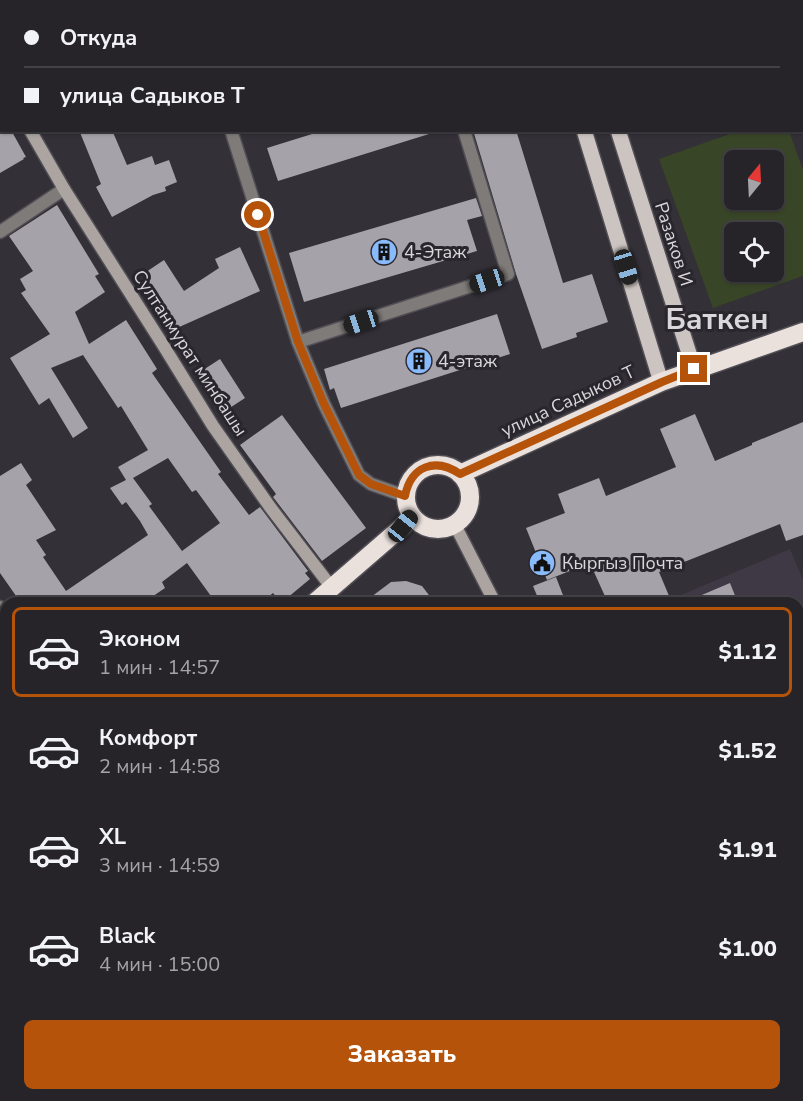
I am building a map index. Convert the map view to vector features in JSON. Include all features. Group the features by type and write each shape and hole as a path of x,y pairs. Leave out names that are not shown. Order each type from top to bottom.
{"highway":[{"name":"улица Садыков Т","path":"460,474 662,382 803,332"},
{"path":"430,465 451,468 460,474 466,482 470,502 466,512 455,525 434,529 426,527 412,516 405,496 407,486 413,476 430,465"},
{"path":"321,597 412,516"}],"main road":[{"path":"585,132 662,382"},
{"name":"Разаков И","path":"619,132 694,369"}],"street":[{"name":"Султанмурат минбашы","path":"31,132 64,189 213,426 270,507 332,588"},
{"path":"232,132 298,342 324,404 359,475 371,484 405,496"},
{"path":"298,342 508,274 465,132"},
{"path":"0,232 64,189"},
{"path":"455,525 492,597"}],"shaded area":[{"path":"790,549 803,580 803,597 676,597"}],"green space":[{"path":"735,132 789,132 803,170 803,276 713,308 659,159"}],"building":[{"path":"0,132 12,132 26,157 0,173"},
{"path":"80,132 113,132 127,165 152,156 155,165 169,160 177,182 165,187 166,191 153,195 112,217 96,187 101,184"},
{"path":"319,132 428,132 429,134 278,181 267,148"},
{"path":"474,132 517,132 563,283 592,274 608,322 576,333 577,337 542,349 516,274"},
{"name":"4-Этаж","path":"476,198 482,216 467,220 477,251 304,302 289,253"},
{"path":"57,205 99,274 95,276 105,292 75,312 89,344 126,320 157,369 152,373 221,472 218,474 249,515 260,507 308,571 305,573 310,579 288,597 276,597 273,593 268,597 212,597 187,563 162,582 165,588 152,597 17,597 0,573 0,476 21,463 32,480 26,485 56,530 36,540 46,555 43,557 66,591 148,535 126,502 122,505 110,488 126,480 118,467 148,450 121,406 118,408 83,355 51,368 88,428 73,438 49,398 39,405 10,358 50,334 21,293 26,290 20,279 33,271 9,236","holes":["168,458 192,492 196,490 220,523 182,551 149,506 152,504 133,478"]},
{"path":"240,247 260,291 177,328 143,274 164,260 184,291 219,268 215,259"},
{"name":"4-этаж","path":"497,314 510,354 341,408 334,388 330,390 324,369"},
{"path":"220,359 245,398 225,411 200,372"},
{"path":"695,414 715,461 803,422 803,535 786,541 780,524 659,572 669,597 605,597 590,563 547,580 526,528 565,513 558,494 599,478 606,496 676,467 660,429"},
{"path":"282,415 366,528 322,561 273,497 276,494 240,445"},
{"path":"556,577 564,597 538,597 533,586"},
{"path":"406,581 422,586 430,597 371,597 391,582"},
{"path":"730,583 736,597 697,597"}],"place":[{"name":"4-Этаж","path":"384,252"},
{"name":"4-этаж","path":"419,361"},
{"name":"Кыргыз Почта","path":"542,563"}],"district":[{"name":"Баткен","path":"717,319"}],"route":[{"path":"258,215 298,342 324,404 359,475 371,484 386,490 405,496 407,486 413,476 430,465 441,465 460,474 694,369"}]}
